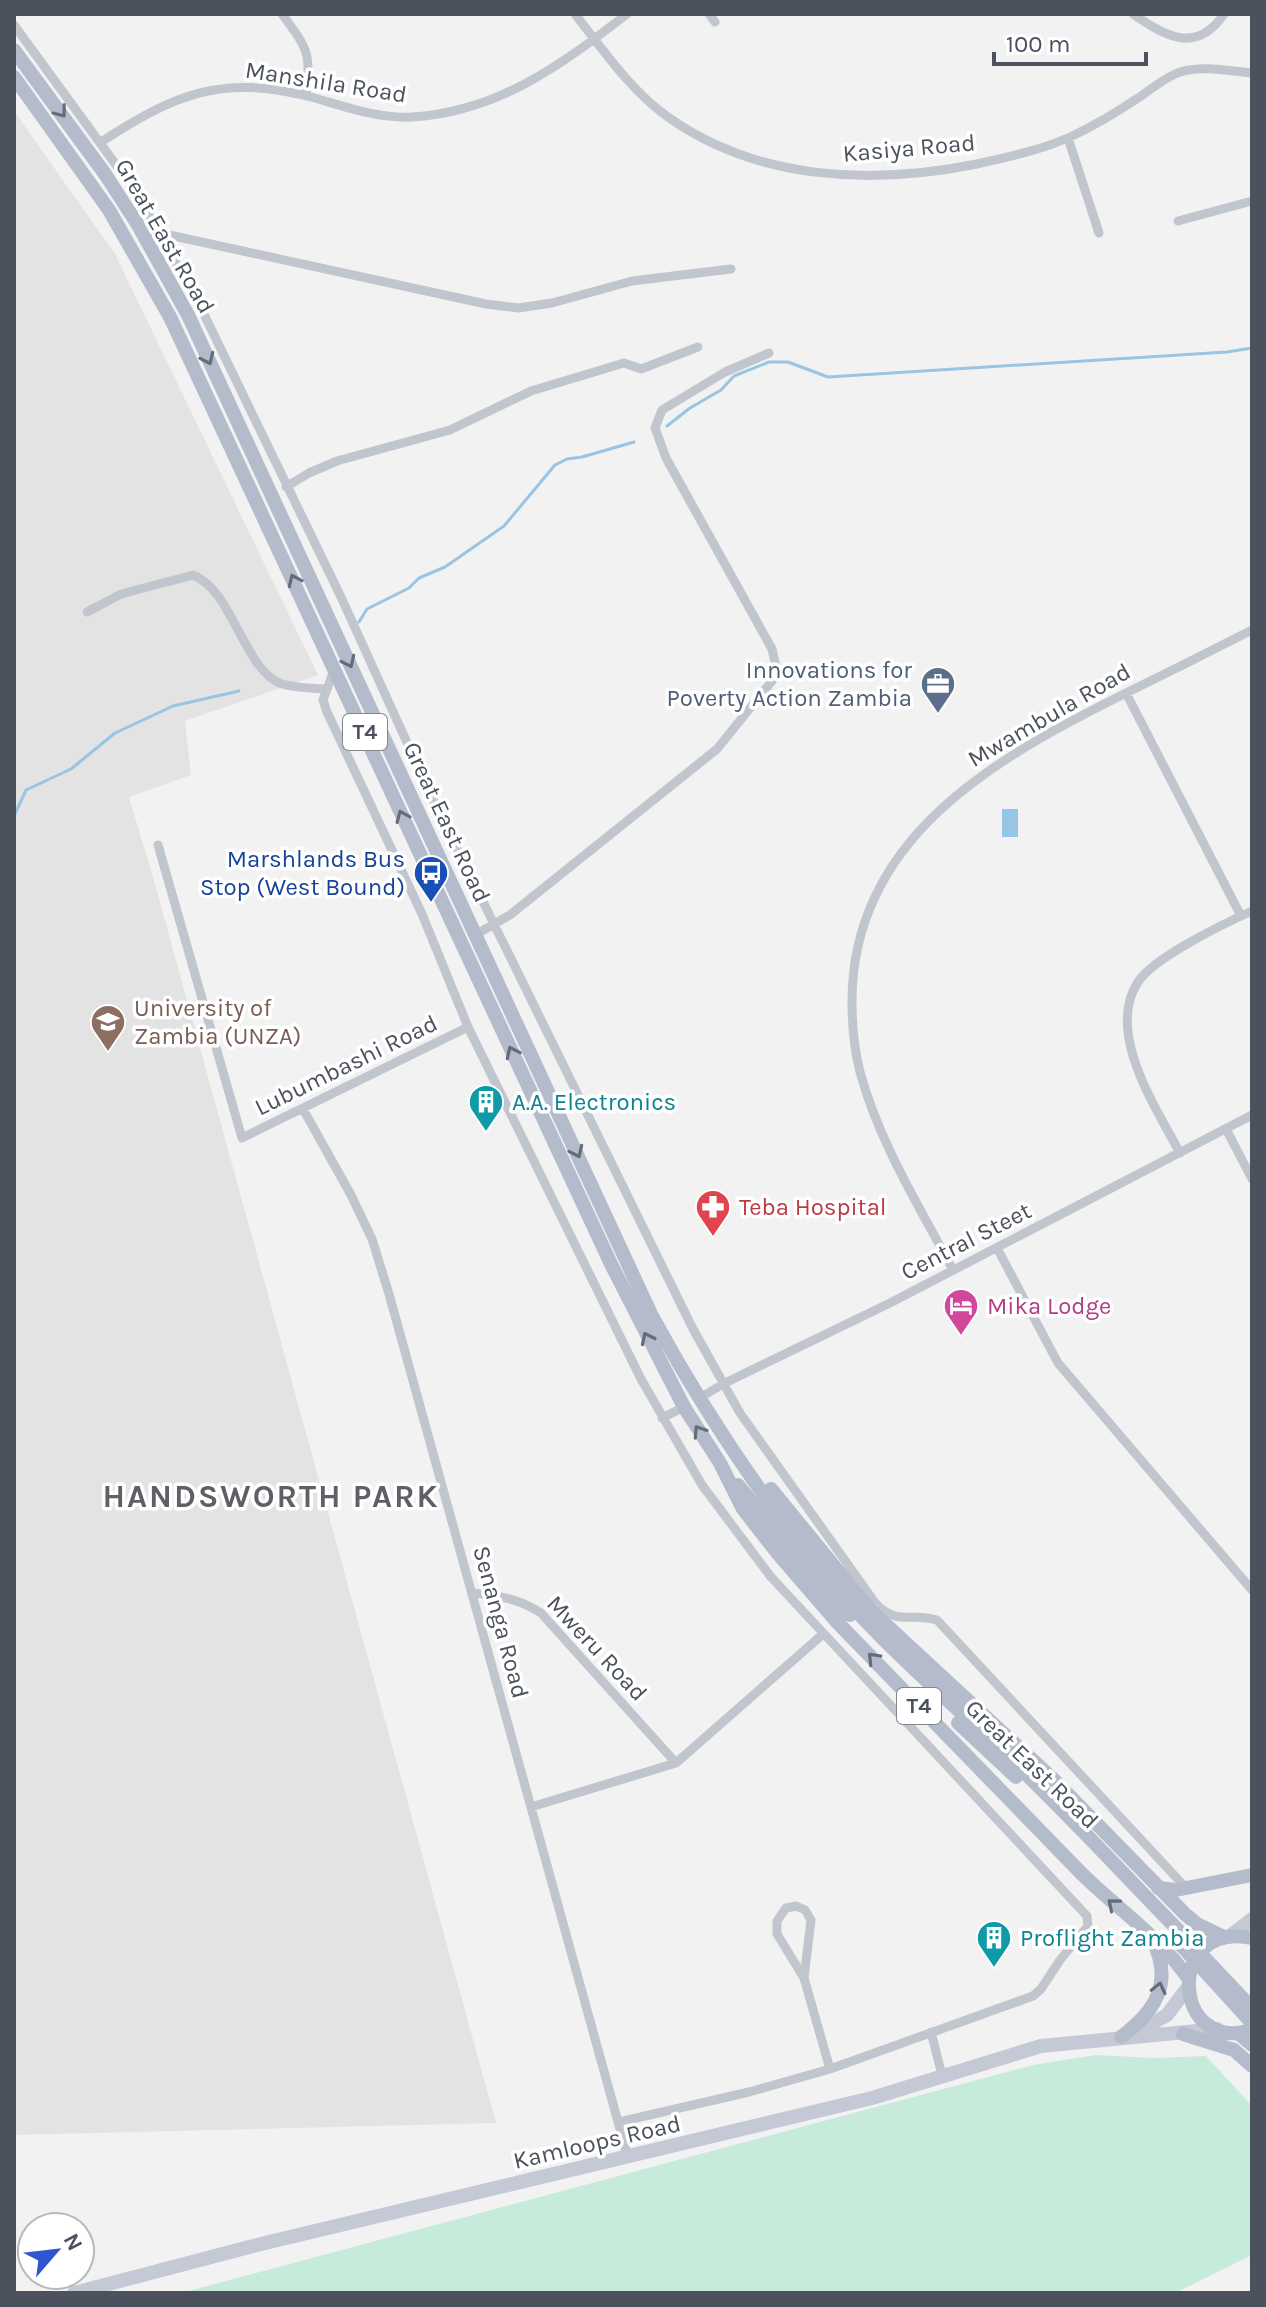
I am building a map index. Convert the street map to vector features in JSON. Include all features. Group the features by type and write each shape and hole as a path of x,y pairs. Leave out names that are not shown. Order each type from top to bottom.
{"main road":[{"name":"Great East Road","path":"14,50 105,174 138,225 188,315 651,1314 698,1399 733,1453 815,1564 898,1653 1005,1753 1182,1940 1252,2023"},
{"name":"Great East Road","path":"14,77 109,210 163,304 611,1264 684,1407 720,1463 807,1571 894,1660 1252,2008"},
{"name":"Great East Road","path":"733,1453 770,1488 870,1610 1053,1779 1197,1924 1227,1937"},
{"name":"Great East Road","path":"720,1463 743,1509 836,1621 1107,1899 1169,1952 1188,1983 1189,1998 1199,2017 1217,2029"},
{"path":"1158,1888 1186,1888 1252,1875"},
{"path":"1188,1983 1196,1957 1204,1948 1227,1937 1252,1919"},
{"path":"1126,2036 1150,2011 1161,1983 1159,1954 1143,1928"},
{"path":"1227,1937 1252,1938"},
{"name":"Kamloops Road","path":"1126,2036 1167,2015 1188,1983"},
{"path":"1217,2029 1246,2032 1252,2045"},
{"name":"Kamloops Road","path":"74,2293 265,2243 872,2098 1041,2046 1217,2029"},
{"path":"1183,2034 1234,2050 1252,2066"}],"street":[{"path":"282,14 308,53 310,68 306,96"},
{"name":"Kasiya Road","path":"575,14 633,86 668,117 710,142 750,159 798,171 840,176 955,168 1000,159 1068,138 1179,72 1198,69 1252,73"},
{"name":"Manshila Road","path":"101,142 184,96 238,86 306,96 370,114 410,117 452,111 498,98 537,79 627,14"},
{"path":"1133,14 1160,32 1179,39 1199,36 1217,24 1224,14"},
{"path":"14,25 138,195 200,306 341,597 494,926 723,1384 775,1465 885,1614 895,1618 927,1617 937,1620 1186,1888"},
{"path":"1068,138 1099,233"},
{"path":"1178,221 1252,201"},
{"path":"160,233 486,304 518,308 552,303 632,281 731,269"},
{"path":"286,487 337,461 450,430 531,391 624,363 641,369 698,347"},
{"path":"475,935 494,926 717,749 777,671 772,649 666,458 655,428 662,410 725,372 769,353"},
{"path":"87,612 121,594 193,575 204,580 218,597 266,675 283,684 325,689"},
{"name":"Mwambula Road","path":"953,1270 875,1118 859,1070 852,1020 852,992 860,935 874,898 898,857 922,826 950,799 1013,753 1252,630"},
{"path":"335,668 325,689 323,700 327,712 422,914 468,1027 662,1418 702,1485 738,1536 822,1635 1087,1916 1088,1926 1033,1996 830,2069 749,2092 619,2122"},
{"path":"1126,693 1241,916"},
{"name":"Lubumbashi Road","path":"158,845 242,1138 468,1027"},
{"path":"1180,1153 1138,1072 1129,1043 1128,1011 1138,982 1157,963 1252,911"},
{"name":"Senanga Road","path":"303,1109 372,1239 628,2158"},
{"name":"Central Steet","path":"698,1399 1252,1115"},
{"path":"1226,1129 1252,1179"},
{"path":"997,1248 1058,1363 1252,1590"},
{"path":"662,1418 684,1407"},
{"name":"Mweru Road","path":"472,1593 506,1596 524,1602 541,1613 676,1763"},
{"path":"531,1807 676,1763 822,1635"},
{"path":"804,1978 811,1920 805,1910 796,1906 786,1908 780,1914 777,1934 804,1978 830,2069"},
{"path":"931,2032 942,2075"}],"shaded area":[{"name":"University of Zambia (UNZA)","path":"14,111 115,254 318,675 185,721 191,775 129,797 496,2123 14,2135"}],"green space":[{"path":"1096,2055 1155,2058 1206,2056 1252,2106 1252,2255 1175,2293 181,2293 1033,2065"}],"water":[{"path":"1002,809 1018,809 1018,837 1002,837"}],"waterway":[{"path":"667,426 721,390 734,376 769,362 788,362 828,377 1252,348"},
{"path":"359,622 367,609 409,588 419,578 445,567 504,526 555,465 567,459 634,442"},
{"path":"14,816 26,790 71,769 115,733 173,706 239,691"}],"place":[{"name":"Innovations for Poverty Action Zambia","path":"938,715"},
{"name":"Marshlands Bus Stop (West Bound)","path":"431,904"},
{"name":"University of Zambia (UNZA)","path":"108,1053"},
{"name":"A.A. Electronics","path":"486,1133"},
{"name":"Teba Hospital","path":"713,1238"},
{"name":"Mika Lodge","path":"961,1337"},
{"name":"Proflight Zambia","path":"994,1969"}],"district":[{"name":"HANDSWORTH PARK","path":"271,1496"}]}
